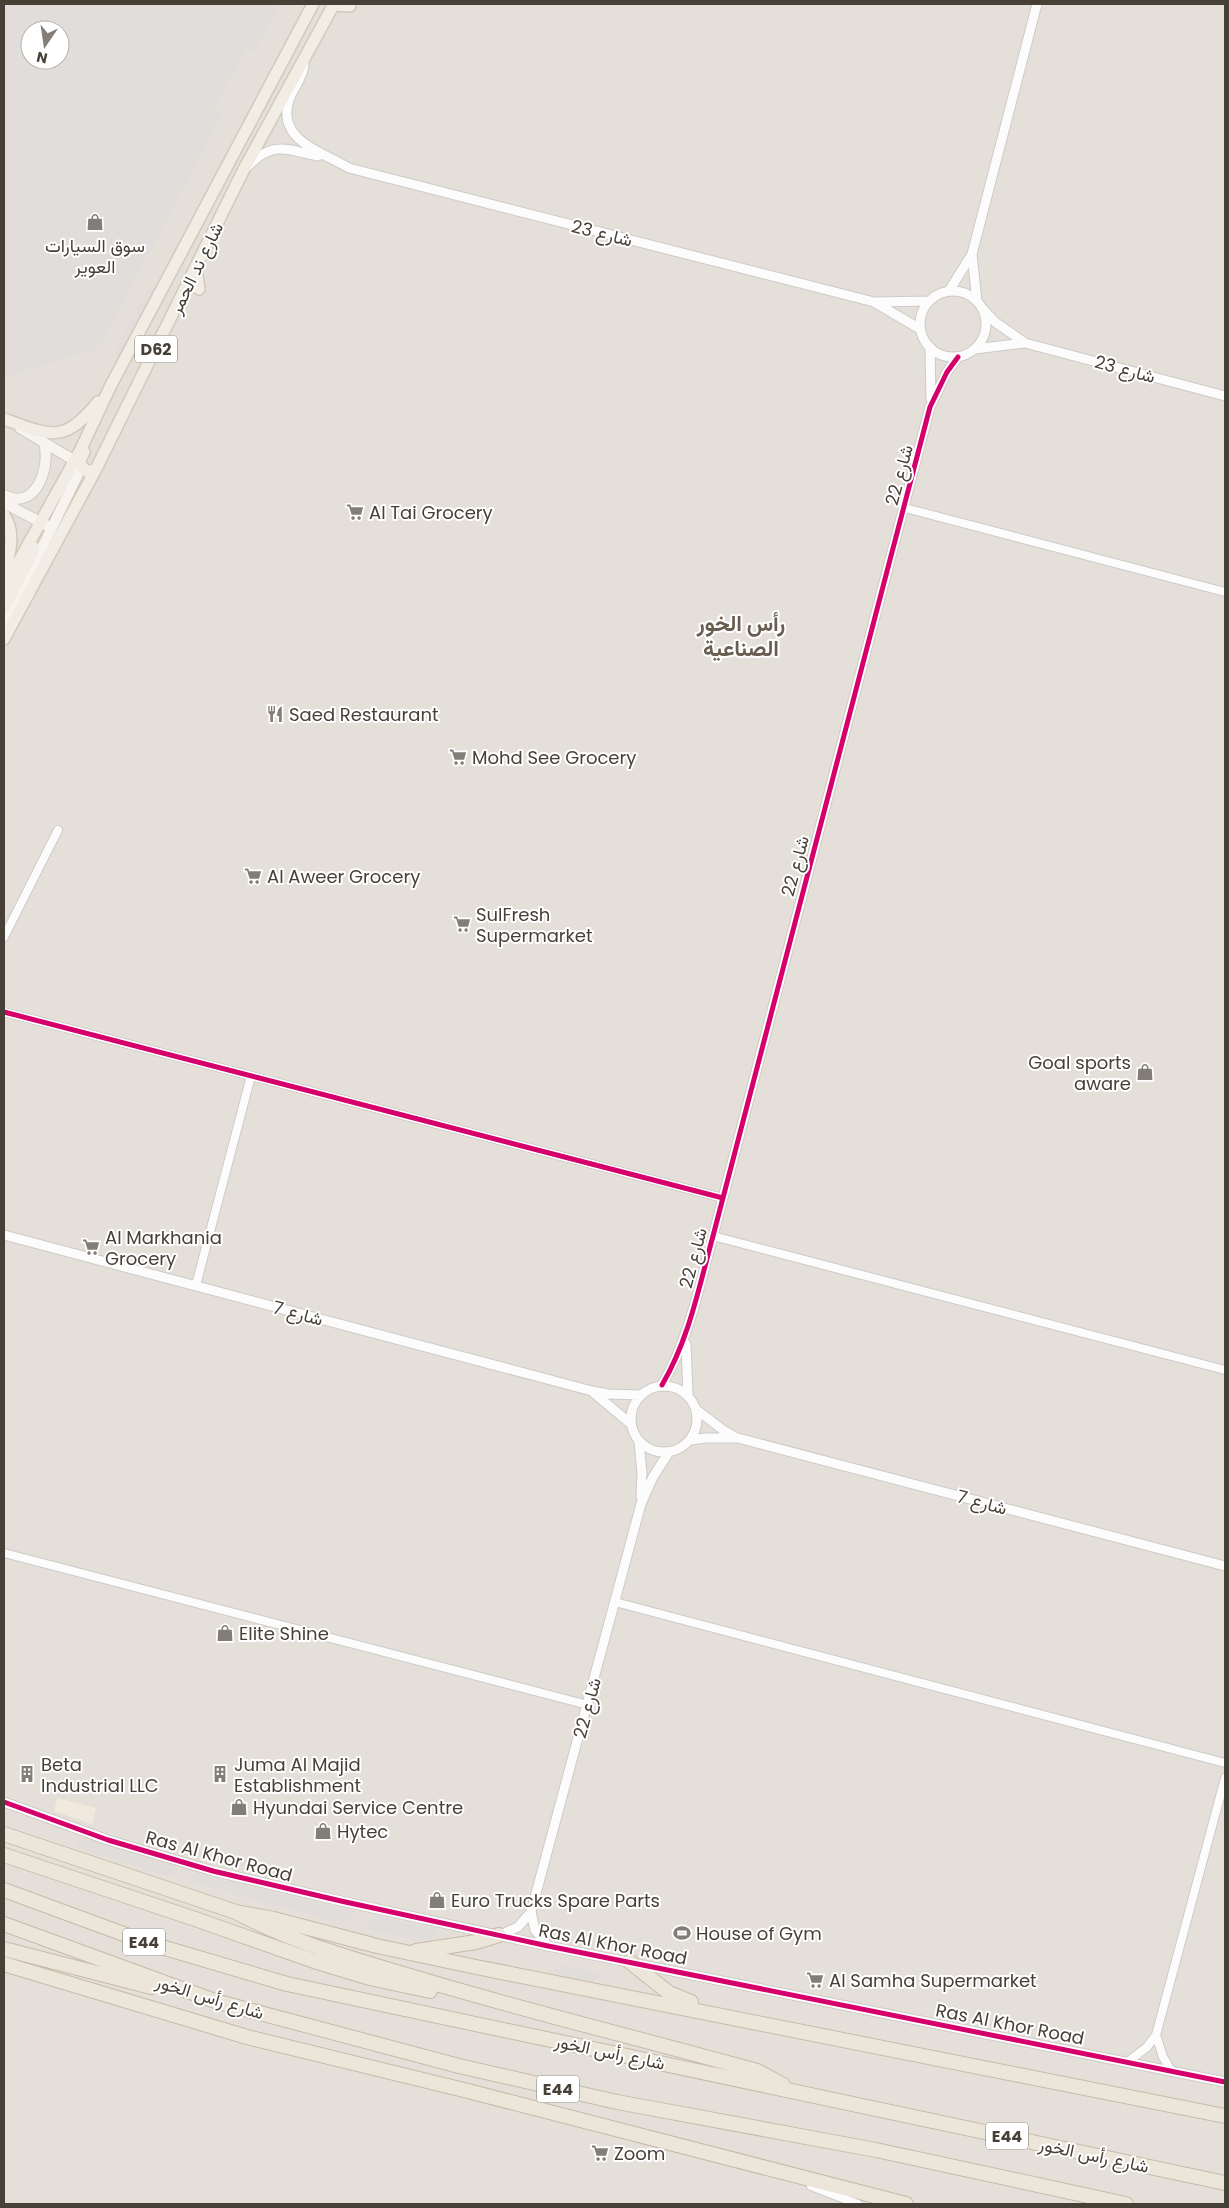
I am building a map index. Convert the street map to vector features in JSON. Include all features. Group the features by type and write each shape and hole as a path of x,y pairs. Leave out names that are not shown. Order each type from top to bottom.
{"highway":[{"path":"4,1834 236,1912 322,1950 497,2003 758,2071 780,2082 790,2090"},
{"path":"4,1855 198,1920 314,1962 391,1982 497,2003"},
{"name":"شارع رأس الخور","path":"4,1890 130,1938 287,1984 1225,2183"},
{"path":"236,1912 274,1919 407,1952 1225,2116"},
{"name":"شارع رأس الخور","path":"4,1924 215,2001 459,2066 616,2102 876,2150 1126,2204"},
{"path":"407,1952 469,1943 499,1936"},
{"path":"4,1950 215,2001"},
{"path":"630,1962 675,1997 727,2010 751,2021"},
{"path":"4,1964 247,2037 464,2090 906,2204"}],"main road":[{"name":"شارع ند الحمر","path":"4,588 74,461 110,387 313,4"},
{"name":"شارع ند الحمر","path":"4,639 96,469 243,171 304,56 334,5"},
{"path":"334,5 350,6"},
{"path":"238,184 242,201"},
{"path":"196,269 199,289"},
{"path":"96,469 85,471 80,466 80,460 134,358 142,329"},
{"path":"4,419 44,433 64,431 82,421 110,387"},
{"path":"4,419 74,461 79,472 4,626"},
{"path":"4,495 18,500 26,498 33,490 41,479 46,462 44,442"},
{"path":"4,503 40,523 53,526 66,524"},
{"path":"4,515 9,524 11,539 11,548 4,572"},
{"path":"4,609 33,552 33,547 28,546"}],"street":[{"path":"949,291 972,254 1037,4"},
{"name":"شارع 23","path":"304,56 303,72 289,101 288,119 290,127 301,142 349,168 874,302 929,301"},
{"name":"شارع 23","path":"243,171 261,155 278,148 288,148 315,156 333,158"},
{"path":"972,254 977,301"},
{"path":"949,291 964,293 977,301 983,309 986,323 984,338 975,349 958,357 938,353 930,347 920,329 920,319 929,301 949,291"},
{"name":"شارع 23","path":"874,302 920,329"},
{"name":"شارع 23","path":"983,309 995,322 1025,342 1225,396"},
{"name":"شارع 23","path":"975,349 1025,342"},
{"name":"شارع 22","path":"662,1385 672,1369 686,1334 905,508 930,407 932,368 930,347"},
{"name":"شارع 22","path":"930,407 947,372 958,357"},
{"path":"905,508 1225,592"},
{"path":"4,938 58,830"},
{"path":"4,1012 723,1198"},
{"path":"196,1285 250,1076"},
{"name":"شارع 7","path":"4,1236 196,1285 592,1391 616,1395 640,1395"},
{"path":"713,1236 1225,1370"},
{"name":"شارع 22","path":"686,1334 688,1394"},
{"path":"592,1391 631,1424 639,1442 658,1452 669,1452 684,1446 690,1440 696,1430 697,1410 688,1394 680,1389 662,1385 651,1388 640,1395 632,1408 631,1424"},
{"name":"شارع 7","path":"697,1410 723,1430 738,1438 1225,1566"},
{"name":"شارع 7","path":"690,1440 738,1438"},
{"name":"شارع 22","path":"639,1442 642,1473 641,1504"},
{"name":"شارع 22","path":"531,1912 641,1504 653,1477 669,1452"},
{"path":"4,1553 588,1705"},
{"path":"615,1602 1225,1763"},
{"path":"1129,2061 1147,2047 1156,2035 1225,1778"},
{"name":"Ras Al Khor Road","path":"4,1802 108,1840 213,1871 499,1936 1129,2061 1225,2082"},
{"path":"499,1936 518,1927 531,1912"},
{"path":"531,1912 536,1930 548,1946"},
{"path":"1156,2035 1162,2057 1171,2070"},
{"path":"760,2167 858,2204"}],"shaded area":[{"path":"4,4 1225,4 1225,2204 4,2204"},
{"name":"سوق السيارات العوير","path":"4,4 280,4 255,52 246,49 213,111 222,116 99,348 4,377"},
{"path":"156,288 119,359 115,353 148,290"},
{"path":"57,1798 96,1808 92,1824 54,1811"},
{"path":"84,1838 180,1869 169,1877 74,1846"},
{"path":"195,1873 357,1912 343,1924 186,1880"},
{"path":"377,1916 440,1930 430,1943 361,1928"},
{"path":"559,1964 602,1975 586,1987 544,1977"}],"cycle path":[{"path":"662,1385 679,1349 698,1293 930,407 947,372 958,357"},
{"path":"4,1012 723,1198"},
{"path":"4,1802 108,1840 213,1871 341,1901 548,1946 1225,2082"}],"place":[{"name":"سوق السيارات العوير","path":"95,222"},
{"name":"Al Tai Grocery","path":"355,512"},
{"name":"Saed Restaurant","path":"275,714"},
{"name":"Mohd See Grocery","path":"458,757"},
{"name":"Al Aweer Grocery","path":"253,876"},
{"name":"SulFresh Supermarket","path":"462,924"},
{"name":"Goal sports aware","path":"1145,1072"},
{"name":"Al Markhania Grocery","path":"91,1247"},
{"name":"Elite Shine","path":"225,1633"},
{"name":"Beta Industrial LLC","path":"27,1774"},
{"name":"Juma Al Majid Establishment","path":"220,1774"},
{"name":"Hyundai Service Centre","path":"239,1807"},
{"name":"Hytec","path":"323,1831"},
{"name":"Euro Trucks Spare Parts","path":"437,1900"},
{"name":"House of Gym","path":"682,1933"},
{"name":"Al Samha Supermarket","path":"815,1980"},
{"name":"Zoom","path":"600,2153"}],"district":[{"name":"رأس الخور الصناعية","path":"741,636"}]}
